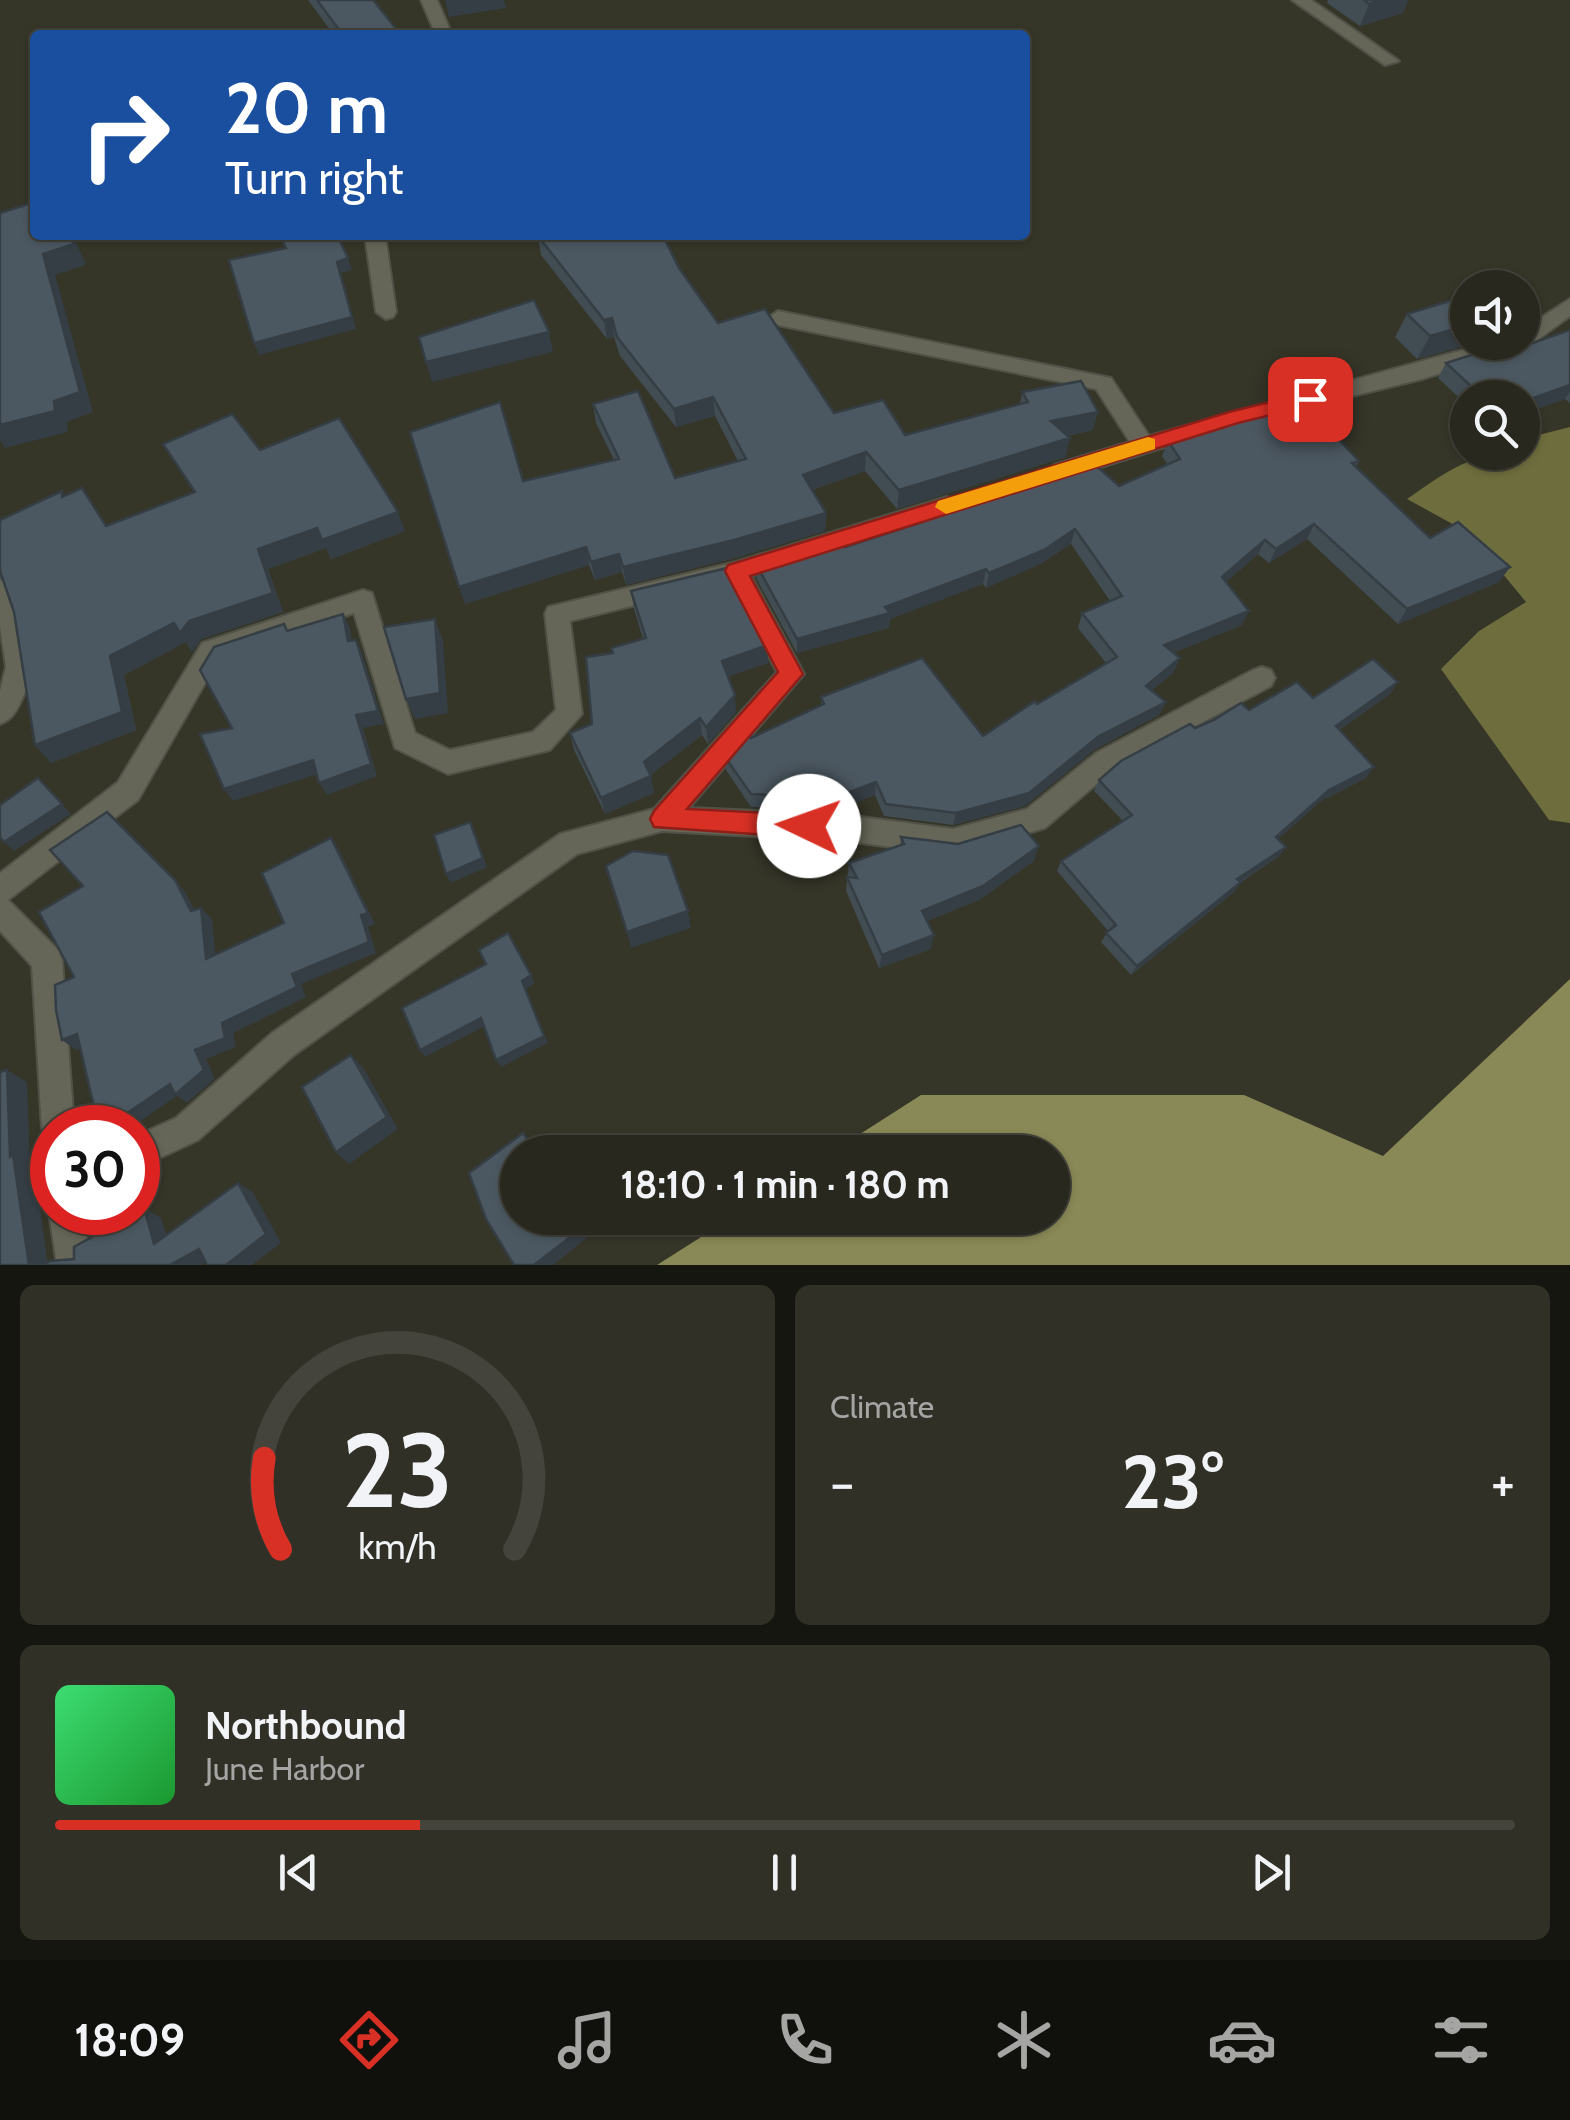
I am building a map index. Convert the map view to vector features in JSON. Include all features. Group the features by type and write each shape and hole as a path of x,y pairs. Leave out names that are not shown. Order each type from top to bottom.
{"street":[{"path":"429,0 442,30"},
{"path":"1300,0 1391,61"},
{"path":"376,240 386,312"},
{"path":"1540,328 1570,306"},
{"path":"778,318 1104,382 1144,445"},
{"path":"1033,480 1236,417 1461,360"},
{"path":"0,890 128,791 212,650 363,600 404,740 448,762 542,742 569,714 557,614 736,571 978,497"},
{"path":"662,819 791,674 736,571"},
{"path":"0,590 21,654 20,676 0,713"},
{"path":"160,1142 187,1130 283,1044 570,843 662,819 846,828 953,842 1036,819 1105,761 1262,678"},
{"path":"0,911 47,960 56,1105"},
{"path":"69,1235 74,1265"}],"shaded area":[{"path":"1570,427 1570,823 1549,820 1441,669 1479,631 1526,602 1469,533 1407,499 1452,470 1540,470 1540,435"},
{"path":"1570,979 1570,1265 657,1265 704,1235 1070,1235 1070,1135 859,1135 921,1095 1244,1095 1383,1156"}],"building":[{"path":"317,0 373,0 397,30 339,30"},
{"path":"30,204 30,240 72,240 74,244 43,254 80,392 54,401 55,411 0,425 0,213"},
{"path":"282,240 339,240 348,258 337,262 352,317 254,343 229,260 286,248"},
{"path":"541,240 665,240 679,268 718,323 765,309 834,413 883,400 905,435 1028,402 1022,392 1081,381 1098,412 1051,421 1070,438 899,490 866,452 803,475 826,513 734,540 623,567 619,554 591,562 586,547 459,587 410,432 500,402 523,481 619,459 593,404 638,391 675,478 746,459 713,397 674,409 617,337 612,318 604,320"},
{"path":"534,300 549,332 426,362 419,337"},
{"path":"1450,301 1450,330 1430,336 1407,314"},
{"path":"1570,330 1570,385 1540,396 1540,380 1464,380 1446,363 1540,360 1540,340"},
{"path":"1300,399 1359,461 1352,463 1430,538 1458,522 1510,567 1407,609 1314,524 1276,549 1265,540 1222,577 1249,611 1164,645 1180,658 1146,686 1166,702 1099,736 1029,793 956,813 886,804 876,782 834,798 813,797 803,778 773,795 751,794 725,757 748,731 751,738 824,704 821,697 922,658 983,736 1035,701 1037,704 1117,657 1082,613 1122,596 1075,529 1044,550 989,573 986,569 885,607 890,613 797,639 756,564 839,538 845,547 922,522 916,514 1090,460 1119,486 1180,459 1168,441 1212,431"},
{"path":"232,414 260,450 339,418 398,512 322,540 317,528 258,549 273,593 189,621 180,633 174,623 110,656 122,712 35,745 14,612 0,571 0,520 62,491 62,497 82,488 106,526 195,492 163,444"},
{"path":"727,568 768,645 722,661 735,695 706,727 700,718 644,762 651,776 601,798 570,733 592,724 586,657 613,653 611,648 646,638 631,591"},
{"path":"343,614 348,641 356,640 378,711 356,715 371,764 319,783 313,760 224,789 200,734 232,728 200,670 214,647 284,624 287,631"},
{"path":"435,619 440,693 406,699 384,627"},
{"path":"1373,659 1398,682 1336,726 1374,767 1329,790 1276,837 1286,847 1237,879 1241,882 1137,966 1106,933 1116,925 1061,861 1132,815 1099,780 1121,761 1190,724 1195,728 1241,703 1249,710 1297,682 1313,698"},
{"path":"38,778 62,804 4,842 0,837 0,805"},
{"path":"107,812 175,880 191,911 201,908 206,959 284,923 262,873 331,838 368,913 361,915 369,942 292,974 297,987 222,1023 225,1038 195,1050 204,1070 175,1094 170,1084 139,1105 94,1105 77,1034 62,1040 56,1010 55,985 74,977 39,912 83,886 50,850"},
{"path":"470,822 483,858 446,874 434,835"},
{"path":"1021,825 1039,846 983,886 922,911 934,935 882,955 847,877 857,878 849,863 904,844 901,837 958,844"},
{"path":"633,851 668,855 688,911 627,932 606,866"},
{"path":"508,933 531,975 522,981 544,1036 496,1060 481,1018 420,1050 402,1008 486,964 479,950"},
{"path":"351,1055 387,1117 336,1152 302,1087"},
{"path":"7,1070 10,1157 13,1155 29,1265 0,1265 0,1072"},
{"path":"500,1150 500,1235 573,1235 534,1265 514,1265 486,1219 469,1173"},
{"path":"238,1183 266,1234 226,1265 207,1265 199,1249 170,1265 42,1265 74,1259 74,1247 96,1235 152,1235 154,1244"}],"slow traffic":[{"path":"946,507 1148,444"}],"route":[{"path":"809,826 662,819 791,674 736,571 1236,417 1310,399"}]}
